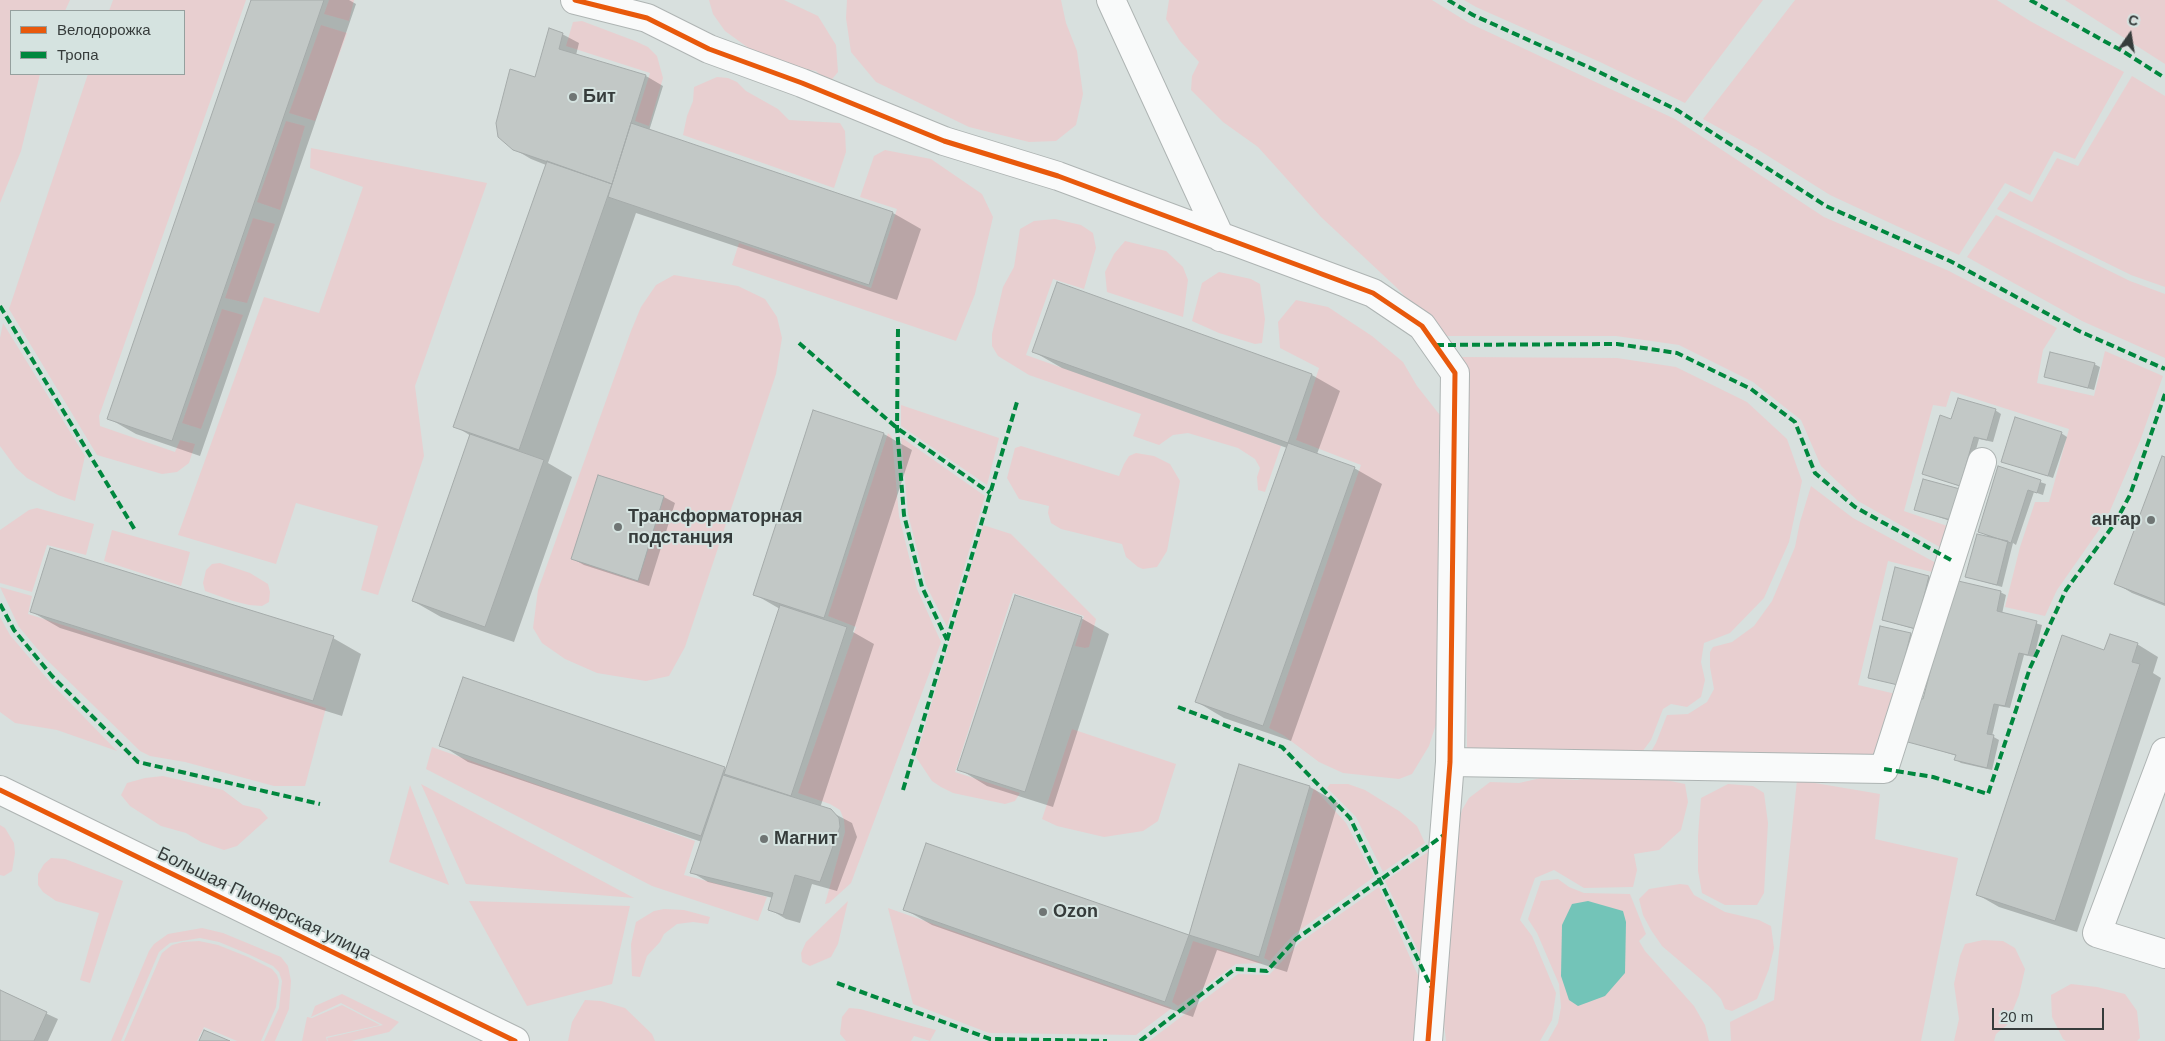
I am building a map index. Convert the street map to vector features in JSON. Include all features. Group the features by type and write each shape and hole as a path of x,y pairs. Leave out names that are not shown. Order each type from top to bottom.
{"street":[{"path":"575,0 647,18 709,50 802,83 944,141 1058,176 1373,293 1422,326 1455,373 1450,762 1428,1041"},
{"path":"1111,0 1220,237"},
{"path":"1450,762 1884,769 1982,462"},
{"path":"2165,752 2097,933 2165,954"},
{"name":"Большая Пионерская улица","path":"0,790 515,1041"}],"shaded area":[{"path":"0,0 70,0 65,10 10,10 10,75 40,75 21,151 0,203"},
{"path":"113,0 246,0 99,416 100,426 175,452 180,440 195,444 189,463 177,472 162,474 97,455 9,309 88,75 185,75 185,10 109,10"},
{"path":"329,0 354,0 349,21 324,14"},
{"path":"709,0 784,0 818,16 836,45 838,72 828,84 816,71 794,67 754,52 725,31 713,14"},
{"path":"847,0 1061,0 1066,23 1077,51 1083,94 1076,125 1056,141 1029,142 969,127 876,82 851,52 846,18"},
{"path":"1169,0 1432,0 1469,23 1675,119 1824,217 1949,271 2057,328 2043,350 2037,383 2094,396 2105,351 2163,376 2140,441 2106,520 2057,590 2045,616 2005,607 2020,547 2035,502 2049,502 2069,429 1951,391 1946,407 1933,405 1904,511 1953,528 1945,550 1858,501 1821,466 1801,420 1753,382 1679,345 1616,336 1442,336 1396,287 1321,217 1258,147 1223,122 1191,90 1192,76 1199,62 1180,41 1166,19"},
{"path":"1464,0 1763,0 1685,103"},
{"path":"1795,0 1997,0 2030,21 2124,72 2075,159 2054,151 2030,195 2005,183 1959,255 1830,195 1757,149 1703,119"},
{"path":"2065,0 2165,0 2165,64"},
{"path":"582,21 648,47 657,56 663,78 649,126 635,121 650,73 566,46 573,22"},
{"path":"321,25 347,33 315,121 289,113"},
{"path":"2132,76 2165,96 2165,287 2131,275 1997,209 2010,191 2032,202 2057,158 2078,166"},
{"path":"717,77 728,78 737,82 746,91 778,109 789,120 840,123 845,131 846,152 834,188 683,135 687,116 693,101 694,87"},
{"path":"286,121 305,126 280,210 257,202"},
{"path":"311,148 487,183 415,386 424,456 378,595 361,590 378,526 296,503 276,564 178,535 264,297 319,313 363,187 310,168"},
{"path":"885,150 931,159 982,194 993,217 975,294 956,341 732,265 739,243 871,288 897,209 860,197 874,156"},
{"path":"1996,215 2130,281 2165,294 2165,358 2082,321 1967,257"},
{"path":"253,218 275,224 247,303 225,298"},
{"path":"1055,219 1081,225 1093,233 1096,248 1084,289 1053,279 1026,355 1281,446 1265,492 1258,490 1257,477 1260,468 1255,459 1238,448 1188,433 1173,435 1159,445 1133,436 1141,414 1029,375 998,356 992,346 992,334 1003,287 1014,267 1020,229 1034,221"},
{"path":"1125,241 1166,251 1183,267 1188,280 1183,317 1107,292 1105,272 1114,254"},
{"path":"1219,272 1251,279 1260,284 1265,319 1262,343 1255,344 1219,333 1192,321 1202,283"},
{"path":"674,275 738,286 765,299 777,317 782,338 776,374 685,647 669,676 646,681 597,673 565,659 542,643 533,628 538,590 631,331 641,307 656,285"},
{"path":"1296,300 1328,307 1372,336 1403,362 1417,386 1443,419 1437,721 1429,746 1412,774 1399,779 1343,773 1319,762 1283,735 1269,728 1361,465 1296,440 1319,368 1280,348 1278,322"},
{"path":"222,309 243,315 201,429 182,423"},
{"path":"3,323 85,456 75,501 58,495 27,478 16,468 0,446 0,338"},
{"path":"1460,357 1617,358 1676,367 1747,402 1787,439 1802,481 1789,542 1764,598 1730,633 1704,643 1701,662 1705,680 1701,697 1687,707 1671,704 1663,709 1651,740 1639,756 1467,753 1464,376"},
{"path":"901,405 999,438 987,485 901,426"},
{"path":"888,433 892,437 899,516 917,589 941,642 851,883 829,903 825,904 845,832 844,820 840,810 830,804 798,793 856,627 828,616"},
{"path":"901,437 985,496 947,627 926,585 908,514"},
{"path":"1021,446 1119,476 1129,456 1136,453 1154,456 1170,464 1180,481 1167,551 1157,567 1143,569 1138,567 1126,557 1122,544 1061,529 1051,523 1048,513 1049,506 1019,499 1007,478 1015,448"},
{"path":"1811,486 1853,518 1938,564 1936,573 1888,561 1858,685 1900,695 1880,761 1648,757 1656,743 1667,715 1688,714 1707,702 1714,689 1710,667 1710,652 1713,647 1732,642 1754,626 1772,601 1795,547 1800,522"},
{"path":"37,508 94,524 86,555 47,545 32,592 0,583 0,530 29,510"},
{"path":"983,525 1011,534 1096,619 1089,647 1075,646 1084,616 1013,593 955,772 1020,793 1015,801 1005,804 953,793 941,787 932,781 916,757"},
{"path":"112,530 190,552 181,586 104,561"},
{"path":"220,563 250,573 268,584 270,592 269,602 262,606 249,605 205,591 203,583 206,570 212,564"},
{"path":"0,587 32,596 28,614 326,708 305,786 274,786 185,762 150,756 140,751 45,658 19,627"},
{"path":"0,617 10,635 50,682 117,751 57,730 15,723 0,712"},
{"path":"1072,729 1176,764 1158,821 1143,831 1104,837 1057,826 1042,819"},
{"path":"432,747 695,841 684,875 767,897 758,921 652,886 426,769"},
{"path":"163,776 223,790 243,805 260,809 268,818 237,846 224,850 201,842 186,833 161,826 130,806 121,795 127,783"},
{"path":"1600,776 1632,780 1661,779 1685,784 1688,802 1681,830 1659,850 1634,854 1637,870 1633,887 1584,888 1554,870 1535,878 1520,920 1532,936 1556,993 1552,1020 1540,1041 1446,1041 1442,1005 1453,846 1462,810 1469,798 1490,782 1519,783 1541,778 1577,780"},
{"path":"1797,780 1880,794 1875,839 1958,858 1921,1041 1731,1041 1730,1022 1774,1000"},
{"path":"421,784 634,898 466,884"},
{"path":"1330,784 1348,784 1365,790 1399,811 1417,826 1425,843 1383,872 1356,817 1327,788"},
{"path":"1728,784 1753,786 1764,793 1768,823 1764,893 1757,905 1725,905 1702,893 1698,871 1701,798"},
{"path":"410,785 449,885 389,862"},
{"path":"1314,788 1346,823 1374,877 1293,935 1270,961 1264,958"},
{"path":"0,825 5,828 14,843 15,853 12,871 4,876 0,875"},
{"path":"1438,845 1428,972 1385,881"},
{"path":"51,858 65,859 123,881 90,983 80,980 99,913 56,901 43,892 38,885 38,874 44,864"},
{"path":"1558,879 1569,887 1584,893 1630,894 1646,934 1639,941 1645,951 1694,1006 1705,1025 1709,1041 1548,1041 1558,1023 1561,1007 1559,984 1537,933 1528,919 1541,881"},
{"path":"1680,884 1688,885 1694,895 1725,912 1759,920 1771,926 1774,948 1769,969 1757,999 1732,1011 1725,1009 1721,999 1710,987 1662,946 1651,930 1643,915 1639,899 1649,889"},
{"path":"1379,887 1424,989 1420,1041 1149,1041 1238,974 1269,975 1300,942"},
{"path":"469,901 630,906 612,984 527,1006"},
{"path":"848,901 838,944 831,957 810,966 802,962 801,953 806,942"},
{"path":"1588,901 1623,911 1626,922 1625,973 1605,996 1578,1006 1569,1000 1561,976 1562,925 1572,904"},
{"path":"888,908 1172,1008 1136,1035 989,1033 913,1004"},
{"path":"664,909 684,910 710,917 708,924 693,922 677,924 664,934 660,942 647,956 640,977 632,976 631,944 636,922 654,911"},
{"path":"202,928 223,933 281,957 288,966 291,981 289,1009 275,1041 264,1041 279,1008 282,981 279,972 273,966 248,954 219,942 200,938 170,943 159,952 121,1041 111,1041 149,951 154,944 168,934"},
{"path":"1983,940 2003,941 2015,948 2025,969 2019,995 2007,1025 1996,1034 1994,1041 1954,1041 1959,1019 1954,984 1960,956 1965,944"},
{"path":"199,941 218,945 248,957 272,969 277,975 279,981 276,1007 261,1041 237,1041 204,1027 197,1041 124,1041 162,953 172,945"},
{"path":"1193,941 1263,963 1236,964 1178,1006 1172,1002"},
{"path":"2071,984 2097,987 2125,994 2137,1011 2140,1038 2137,1041 2066,1041 2063,1039 2052,1017 2051,995"},
{"path":"342,994 399,1022 389,1032 351,1041 328,1041 327,1038 383,1025 341,1003 311,1017 315,1006"},
{"path":"585,1000 601,1001 625,1008 652,1034 655,1041 568,1041 572,1022"},
{"path":"342,1005 380,1025 326,1037 327,1041 302,1041 307,1017 312,1018"},
{"path":"849,1008 860,1009 936,1030 930,1041 914,1036 911,1041 846,1041 840,1034 842,1017"}],"building":[{"path":"251,0 324,0 172,441 107,419"},
{"path":"549,28 563,33 559,49 646,75 612,184 513,150 498,137 496,123 510,69 535,77"},
{"path":"631,123 893,212 869,285 608,197"},
{"path":"547,161 612,184 519,450 453,427"},
{"path":"1057,282 1312,374 1288,443 1032,352"},
{"path":"2050,352 2095,363 2088,388 2044,377"},
{"path":"1958,398 1996,409 1987,440 1974,437 1960,486 1922,474 1940,415 1951,419"},
{"path":"813,410 884,433 824,618 753,595"},
{"path":"2015,417 2062,432 2048,476 2001,462"},
{"path":"470,434 544,460 485,627 412,601"},
{"path":"1288,443 1355,467 1263,726 1195,702"},
{"name":"ангар","path":"2162,456 2165,457 2165,604 2114,584"},
{"path":"1998,466 2041,480 2037,493 2028,490 2011,543 1978,532"},
{"name":"Трансформаторная подстанция","path":"598,475 664,496 638,581 571,559"},
{"path":"1923,479 1960,489 1951,520 1914,510"},
{"path":"1977,534 2008,541 1997,585 1965,577"},
{"path":"50,548 334,636 313,701 30,612"},
{"path":"1895,567 1929,576 1916,629 1882,620"},
{"path":"1954,580 2001,591 1997,611 2037,621 2028,655 2019,653 2005,706 1994,704 1987,734 1994,735 1987,768 1954,760 1956,755 1904,741 1916,697 1923,699"},
{"path":"1015,595 1082,617 1025,792 957,770"},
{"path":"780,605 847,627 791,796 724,774"},
{"path":"1880,626 1911,633 1898,685 1868,678"},
{"path":"2110,634 2138,643 2132,662 2140,664 2055,921 1976,895 2062,635 2104,650"},
{"path":"463,677 725,767 701,836 439,746"},
{"path":"1239,764 1310,786 1259,957 1189,935"},
{"path":"723,775 831,809 839,818 840,827 820,882 795,875 783,915 768,910 773,893 690,873"},
{"path":"926,843 1189,935 1165,1002 903,910"},
{"path":"0,990 47,1012 34,1041 0,1041"},
{"path":"204,1030 230,1041 199,1041"}],"marked path":[{"path":"1448,0 1473,15 1595,70 1677,110 1826,206 1950,261 2079,331 2165,369"},
{"path":"2030,0 2124,52 2165,78"},
{"path":"0,306 135,530"},
{"path":"898,329 897,428 904,515 922,587 947,640"},
{"path":"799,343 897,428 990,493"},
{"path":"1436,345 1617,344 1677,353 1751,389 1795,422 1815,473 1855,507 1951,560"},
{"path":"1884,769 1933,777 1988,794 2030,668 2066,590 2115,523 2130,495 2165,394"},
{"path":"903,790 1017,402"},
{"path":"0,604 14,630 52,676 138,762 320,804"},
{"path":"1178,707 1282,747 1350,818 1431,987"},
{"path":"1140,1041 1235,969 1267,971 1296,939 1444,835"},
{"path":"837,983 990,1039 1107,1041"}],"cycle path":[{"path":"575,0 647,18 709,49 802,83 944,141 1058,176 1373,293 1422,326 1455,373 1450,762 1428,1041"},
{"path":"0,790 515,1041"}],"place":[{"name":"Бит","path":"573,97"},
{"name":"ангар","path":"2151,520"},
{"name":"Трансформаторная подстанция","path":"618,527"},
{"name":"Магнит","path":"764,839"},
{"name":"Ozon","path":"1043,912"}]}
